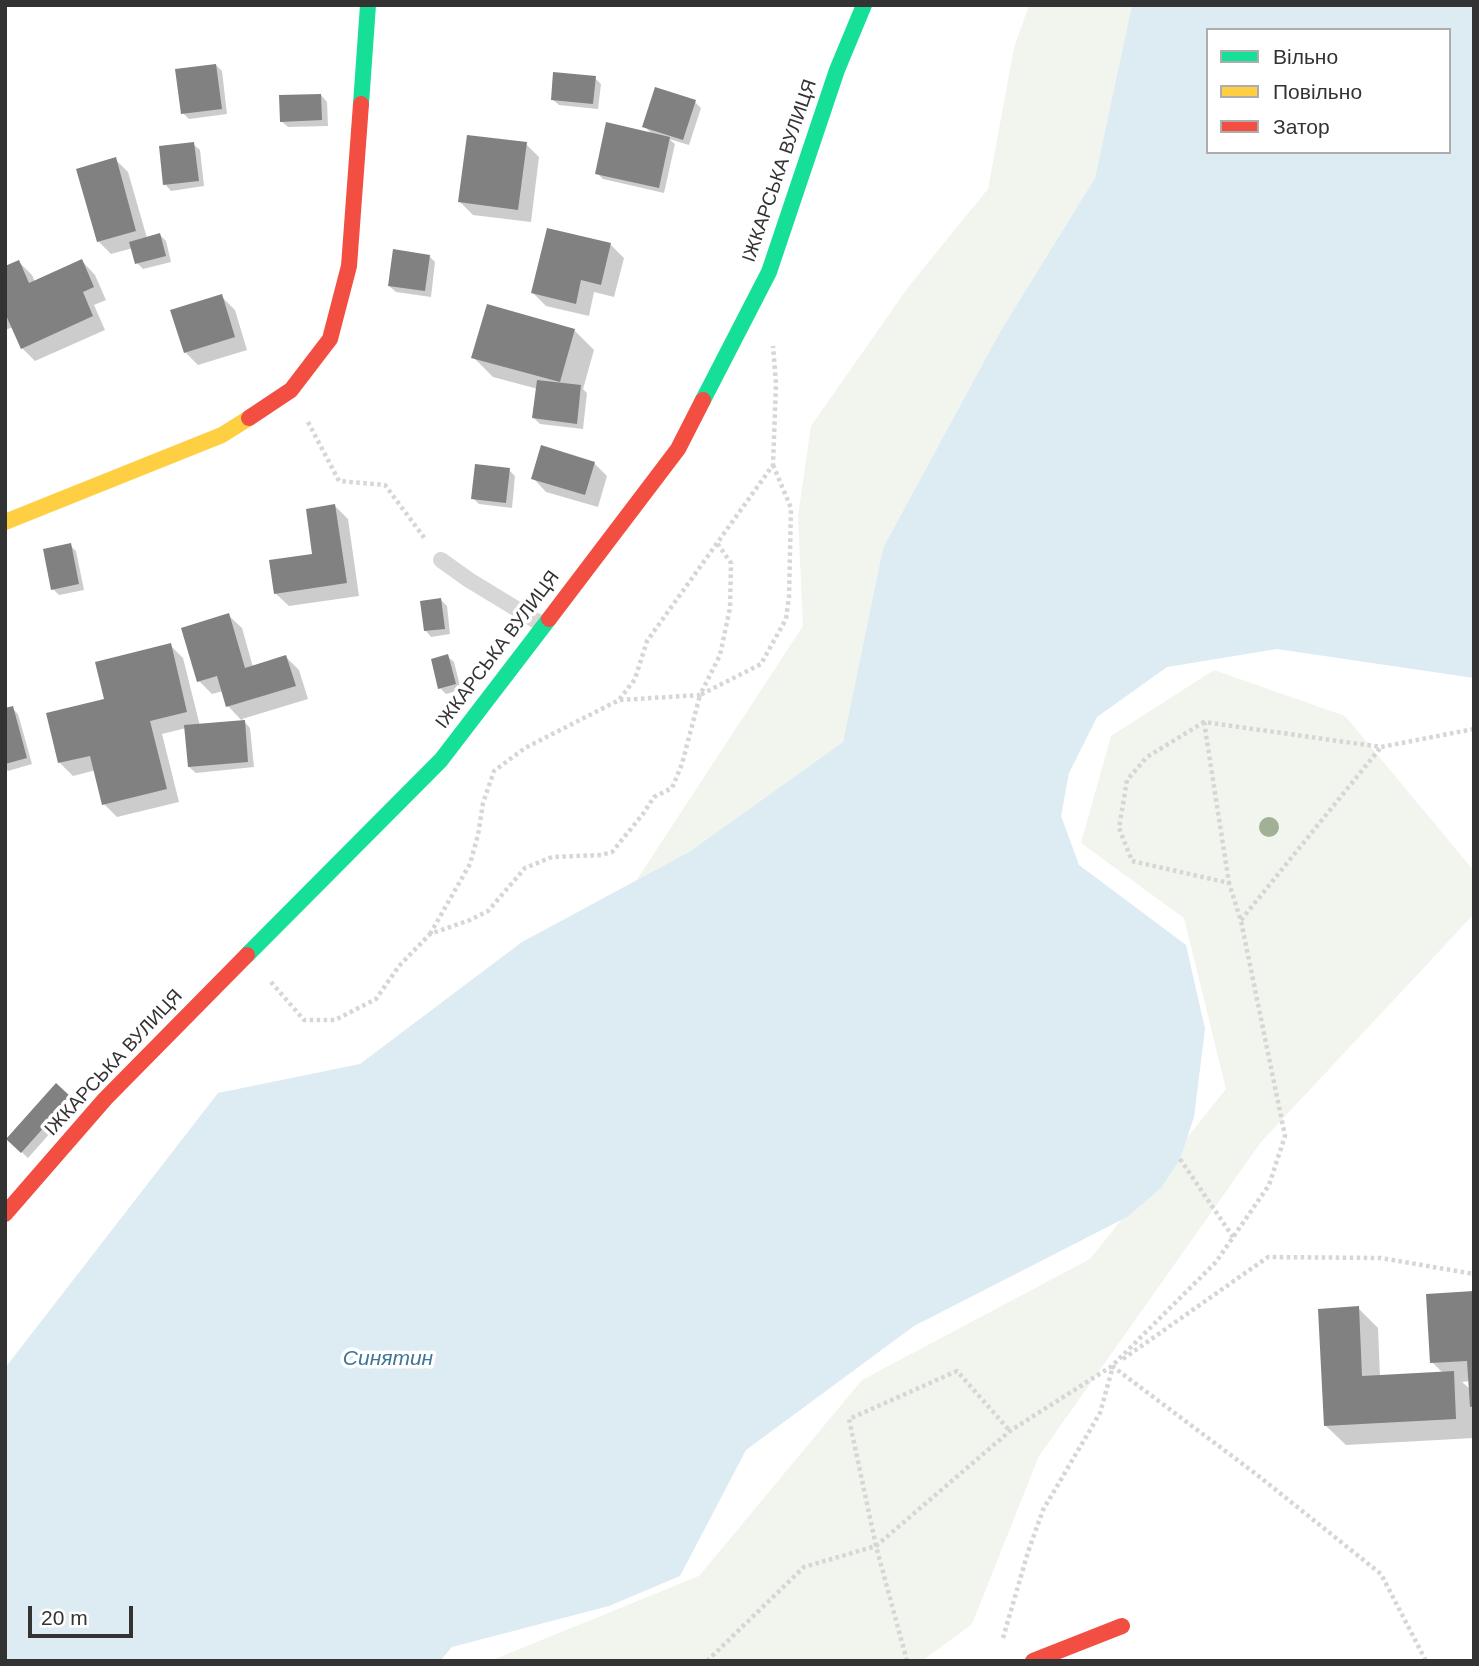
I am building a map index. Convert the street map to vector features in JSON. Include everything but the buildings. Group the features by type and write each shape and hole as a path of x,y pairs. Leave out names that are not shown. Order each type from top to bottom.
{"street":[{"path":"5,522 222,435 291,390 330,339 349,267 368,5"},
{"name":"ІЖКАРСЬКА ВУЛИЦЯ","path":"5,1214 105,1099 441,760 678,449 769,272 836,70 864,5"},
{"path":"1033,1661 1122,1626"}],"lane":[{"path":"441,560 543,625"}],"path":[{"path":"247,954 304,1020 335,1020 376,999 399,966 430,934 470,864 483,803 494,771 525,748 619,700 700,695 761,664 786,620 789,597 791,508 773,465 776,383 773,342"},
{"path":"291,390 339,481 385,485 441,560"},
{"path":"619,700 635,679 647,641 773,465"},
{"path":"430,934 488,911 525,868 552,857 612,852 654,797 672,788 682,764 700,695 720,654 730,607 731,563 717,543"},
{"path":"1000,1649 1028,1552 1044,1510 1100,1413 1112,1366 1216,1262 1269,1185 1285,1136 1241,921 1229,883 1203,722"},
{"path":"1229,883 1132,862 1119,828 1127,780 1147,757 1203,722 1381,747 1474,729"},
{"path":"1241,921 1381,747"},
{"path":"1180,1159 1233,1237"},
{"path":"707,1661 804,1567 876,1546 1010,1431 1112,1366 1268,1257 1381,1258 1474,1274"},
{"path":"1112,1366 1256,1474 1381,1574 1426,1661"},
{"path":"906,1661 876,1546 849,1419 957,1371 1010,1431"}],"shaded area":[{"path":"1029,5 1132,5 1095,178 1000,332 883,548 843,742 689,852 636,881 803,626 798,516 811,426 909,286 988,189 1014,48"},
{"path":"1214,670 1345,716 1474,871 1474,914 1261,1142 1039,1456 972,1624 922,1661 490,1661 699,1576 862,1380 1090,1259 1226,1089 1184,918 1081,843 1111,736"}],"water":[{"name":"Синятин","path":"1132,5 1474,5 1474,678 1277,649 1167,667 1097,717 1069,773 1061,816 1079,865 1186,945 1205,1029 1194,1117 1180,1159 1161,1188 1127,1217 914,1326 746,1450 680,1576 609,1606 452,1647 440,1661 5,1661 5,1368 218,1093 360,1064 522,942 689,852 843,742 883,548 1000,332 1095,178"}],"traffic: fast":[{"path":"361,104 368,5"},
{"path":"703,400 769,272 837,70 864,5"},
{"path":"247,955 441,760 549,619"}],"traffic: slow":[{"path":"5,522 222,435 249,418"}],"traffic: jam":[{"path":"249,418 291,390 330,339 349,266 361,104"},
{"path":"549,619 678,449 703,400"},
{"path":"5,1214 105,1099 247,955"},
{"path":"1033,1661 1122,1626"}]}
